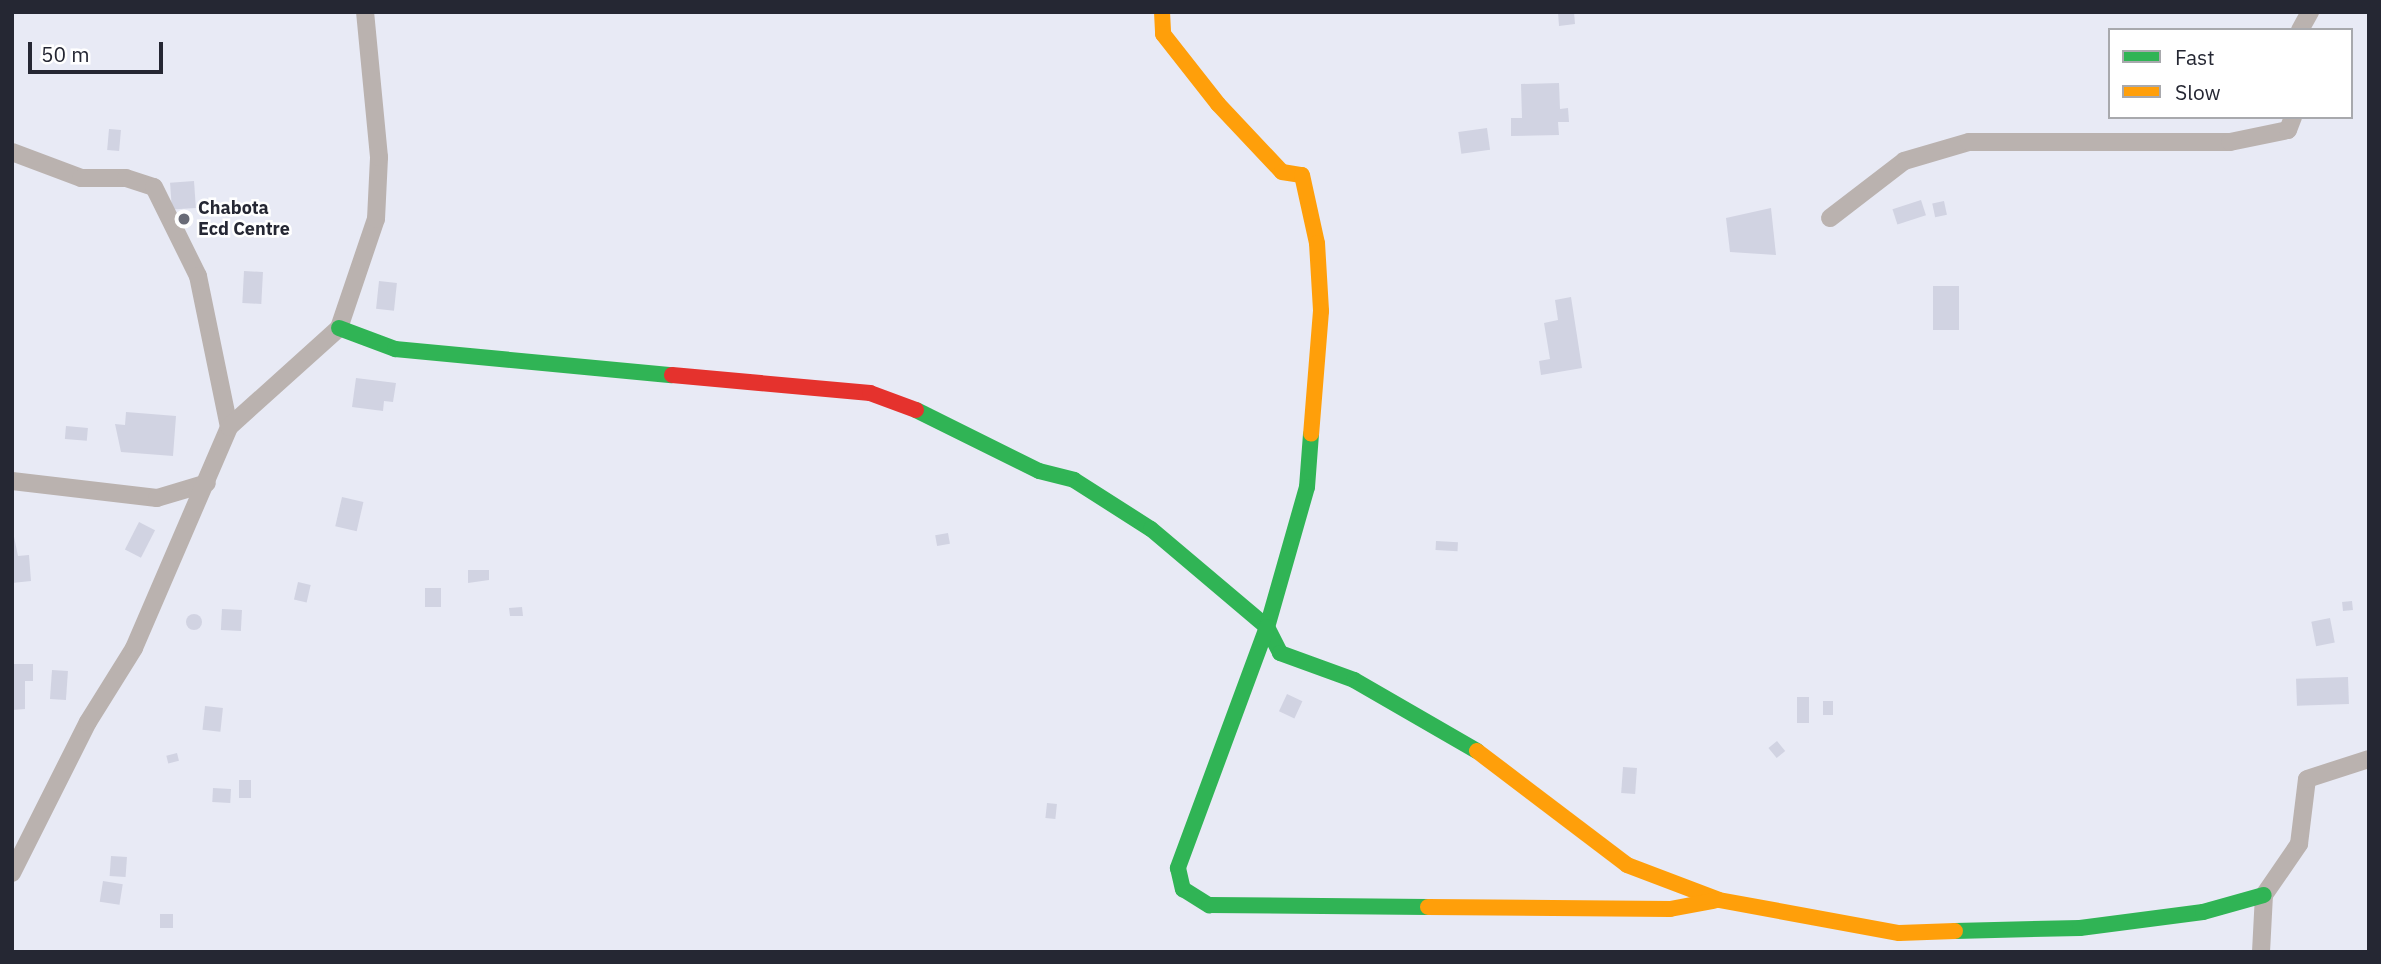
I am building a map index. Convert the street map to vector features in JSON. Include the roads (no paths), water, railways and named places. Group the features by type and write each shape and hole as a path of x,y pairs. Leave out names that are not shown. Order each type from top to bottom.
{"street":[{"path":"12,873 88,722 134,648 229,427 339,328 376,219 379,143 365,12"},
{"path":"1162,12 1163,34 1218,104 1282,172 1302,175 1317,243 1321,363 1307,487 1267,627 1178,868 1193,901 1670,909 1718,900"},
{"path":"2301,28 2310,12"},
{"path":"1830,218 1904,162 1969,142 2230,142 2288,130 2292,119"},
{"path":"12,152 80,178 126,178 154,187 198,276 229,427"},
{"path":"339,328 394,349 870,393 958,426 1039,471 1074,481 1192,560 1267,627 1280,653 1354,680 1500,765 1627,864 1718,900 1899,933 2080,928 2203,912 2264,895"},
{"path":"12,481 157,498 207,483"},
{"path":"2261,952 2264,895 2299,844 2307,779 2369,759"}],"place":[{"name":"Chabota Ecd Centre","path":"184,219"}]}
